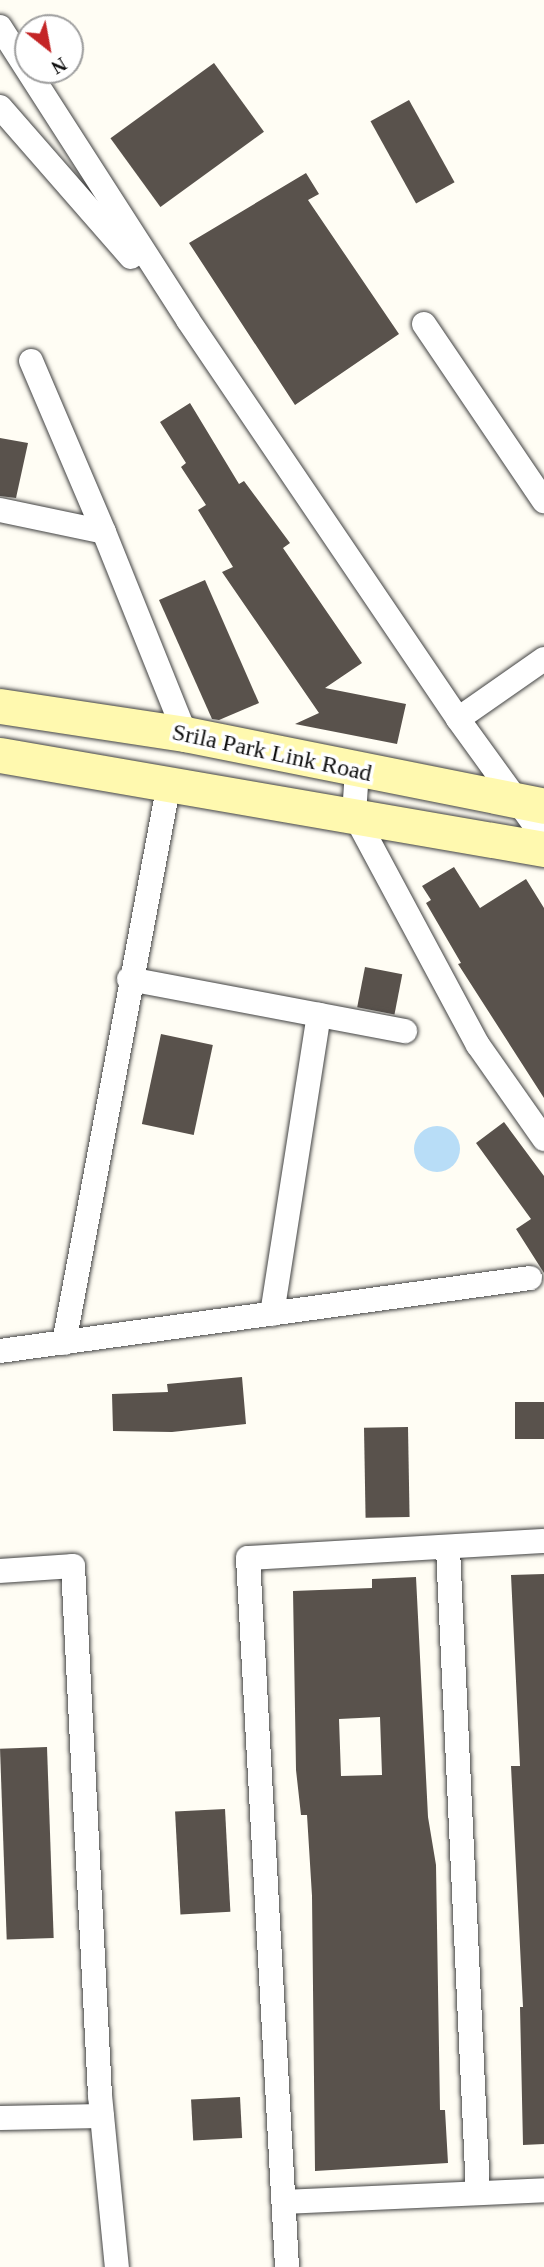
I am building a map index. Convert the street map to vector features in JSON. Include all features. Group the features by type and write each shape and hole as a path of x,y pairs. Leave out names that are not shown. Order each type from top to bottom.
{"street":[{"path":"0,27 188,320 458,719 531,803 544,838"},
{"path":"0,107 188,320"},
{"path":"424,324 544,500"},
{"path":"31,361 186,734"},
{"path":"0,510 104,532"},
{"path":"458,719 544,659"},
{"name":"Srila Park Link Road","path":"0,706 186,734 357,771 531,803"},
{"name":"Srila Park Link Road","path":"0,755 354,814 544,849"},
{"path":"357,771 354,814 478,1045 544,1139"},
{"path":"64,1343 129,979 169,783"},
{"path":"129,979 405,1031"},
{"path":"272,1314 319,1015"},
{"path":"0,1351 530,1278"},
{"path":"287,2267 248,1559 448,1549 544,1541"},
{"path":"448,1549 478,2193"},
{"path":"0,1571 73,1566 102,2116 117,2267"},
{"path":"0,2118 102,2116"},
{"path":"284,2202 544,2190"}],"water":[{"path":"437,1126 453,1133 460,1149 453,1165 437,1172 421,1165 414,1149 421,1133"}],"building":[{"path":"214,63 264,132 160,207 110,138"},
{"path":"409,100 455,182 416,204 371,121"},
{"path":"306,173 319,194 308,200 399,334 295,405 189,243"},
{"path":"190,403 239,484 244,481 290,543 283,548 362,663 325,688 406,704 397,744 295,724 319,713 222,572 233,567 198,510 206,505 181,467 186,463 160,422"},
{"path":"0,438 28,443 16,498 0,496"},
{"path":"205,580 259,703 219,720 212,719 159,600"},
{"path":"454,867 480,908 526,879 544,908 544,1098 458,964 461,963 426,903 431,900 422,886"},
{"path":"365,967 402,974 394,1014 357,1007"},
{"path":"161,1034 213,1045 194,1135 142,1124"},
{"path":"504,1122 544,1176 544,1273 516,1229 531,1219 476,1143"},
{"path":"242,1377 246,1424 172,1432 113,1431 112,1394 168,1392 167,1384"},
{"path":"515,1402 544,1402 544,1439 515,1439"},
{"path":"408,1427 410,1517 366,1518 364,1428"},
{"path":"544,1574 544,2144 523,2145 520,2007 523,2007 511,1766 520,1766 511,1575"},
{"path":"416,1577 428,1817 436,1865 440,2110 445,2110 448,2163 315,2171 312,1896 307,1815 301,1815 296,1770 293,1591 372,1588 372,1579","holes":["380,1717 382,1775 341,1776 339,1719"]},
{"path":"47,1747 54,1938 7,1940 0,1749"},
{"path":"225,1809 230,1912 180,1914 175,1812"},
{"path":"240,2097 242,2138 193,2141 191,2100"}]}
